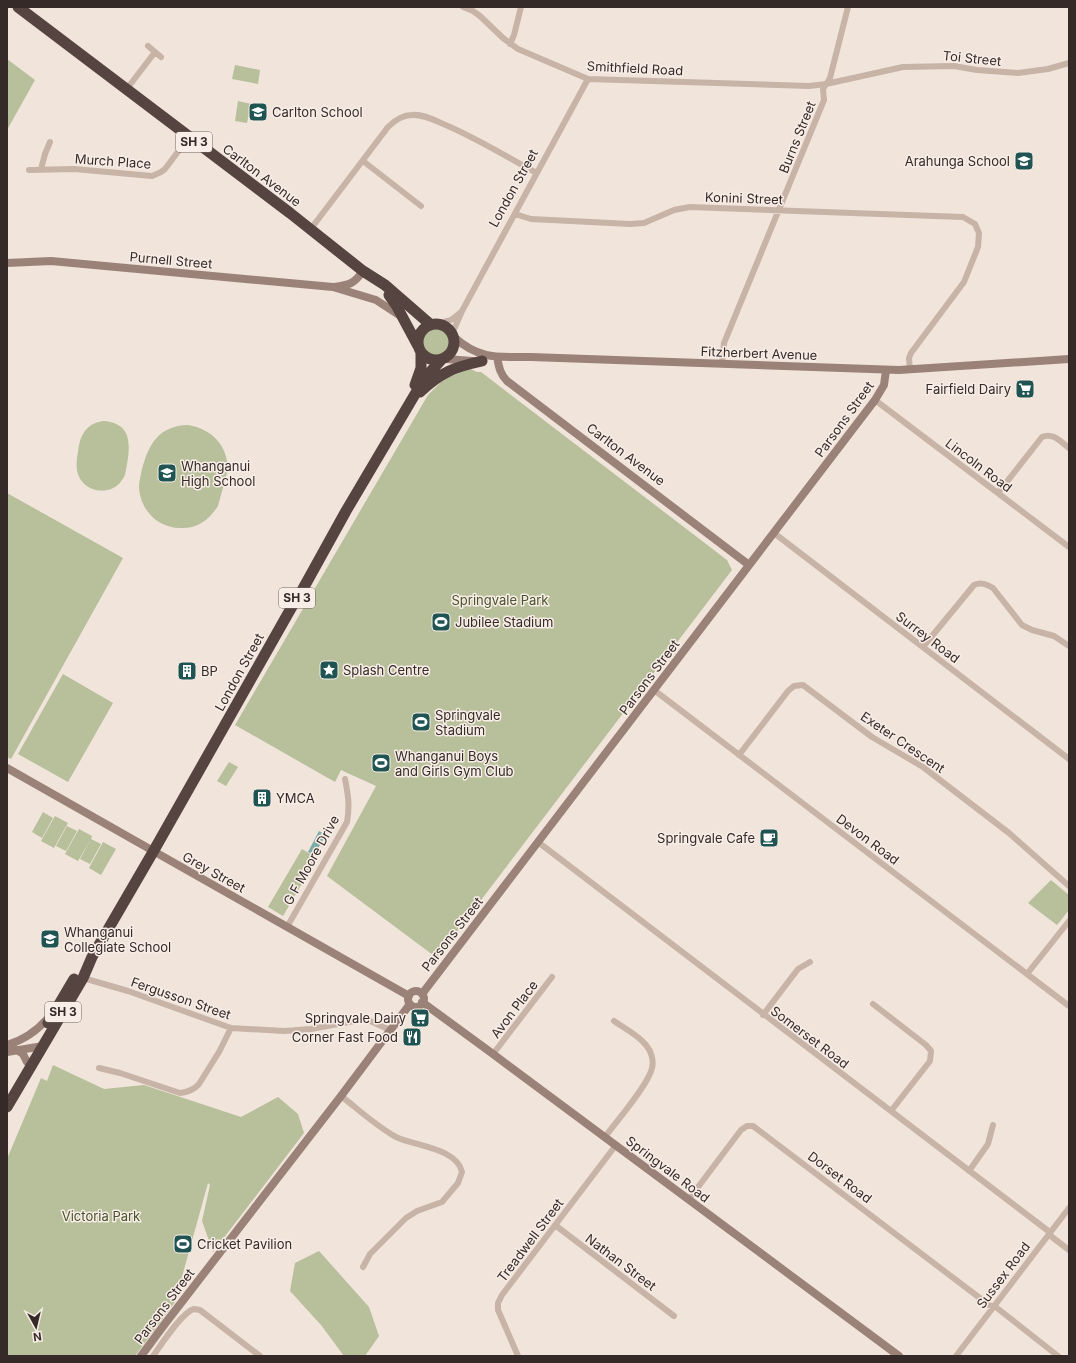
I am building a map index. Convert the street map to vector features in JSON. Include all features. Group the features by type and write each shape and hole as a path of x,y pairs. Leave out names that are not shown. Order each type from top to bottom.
{"highway":[{"name":"Carlton Avenue","path":"18,7 290,213 363,271 385,285 434,324"},
{"name":"Carlton Avenue","path":"375,280 390,296 420,349"},
{"name":"SH 3","path":"420,349 418,340 422,331 434,324 443,325 448,328 453,335 454,346 450,355 443,360"},
{"path":"420,349 425,356 431,359 443,360"},
{"name":"London Street","path":"411,401 415,383 421,368 420,349"},
{"name":"London Street","path":"7,1107 27,1062 39,1047 83,978 92,957 154,852 290,609 307,583 346,510 424,379 443,360"},
{"path":"411,401 428,384 450,369 482,361"},
{"name":"London Street","path":"14,1093 21,1085 59,1003 76,975 92,957"}],"main road":[{"name":"Purnell Street","path":"7,263 51,261 334,288 377,300 404,319"},
{"name":"Purnell Street","path":"334,288 350,284 355,281 363,271"},
{"name":"Fitzherbert Avenue","path":"453,335 472,351 497,358 531,357 886,370 910,370 1069,359"},
{"path":"443,360 482,361 497,358"},
{"name":"Carlton Avenue","path":"497,358 499,371 507,381 749,565"},
{"name":"Parsons Street","path":"422,994 875,400 884,385 886,370"},
{"name":"Grey Street","path":"7,768 287,927 409,1000"},
{"path":"415,991 422,994 424,998 422,1002 416,1006 409,1000 415,991"},
{"name":"Parsons Street","path":"142,1356 164,1325 341,1096 390,1030 409,1000"},
{"name":"Springvale Road","path":"422,1002 899,1356"},
{"path":"7,1045 22,1039 36,1030 48,1018 59,1003"},
{"path":"7,1052 39,1047"},
{"path":"17,1050 24,1056 27,1062"}],"street":[{"name":"Smithfield Road","path":"463,7 480,16 510,44 532,56 588,79 809,86 826,84"},
{"path":"510,44 514,35 521,7"},
{"name":"Burns Street","path":"722,364 724,343 824,100 823,89 830,78 848,7"},
{"path":"148,46 161,57"},
{"path":"126,90 155,52"},
{"name":"Toi Street","path":"826,84 903,67 954,66 978,70 1018,73 1048,69 1069,63"},
{"name":"London Street","path":"453,335 462,311 588,79"},
{"path":"310,230 393,122 405,116 418,115 468,134 537,173"},
{"name":"Murch Place","path":"29,170 74,169 152,176 166,169 189,137"},
{"path":"41,169 50,142"},
{"path":"363,161 421,206"},
{"name":"Konini Street","path":"515,214 531,219 630,224 644,223 674,210 690,207 963,217 975,224 979,233 978,247 964,282 911,353 910,370"},
{"name":"London Street","path":"434,324 451,320 462,311"},
{"name":"Lincoln Road","path":"875,400 1069,547"},
{"path":"998,493 1042,437 1048,435 1052,436 1069,448"},
{"name":"Surrey Road","path":"774,533 1069,759"},
{"path":"923,647 974,585 979,583 986,584 993,588 1022,625 1032,630 1054,636 1069,646"},
{"name":"Exeter Crescent","path":"739,755 788,690 794,686 803,685 872,737 924,767 1009,833 1068,883"},
{"name":"Devon Road","path":"654,690 1069,1006"},
{"name":"G F Moore Drive","path":"287,927 347,822 349,801 345,779"},
{"name":"Somerset Road","path":"538,842 1047,1230 1069,1250"},
{"path":"1028,974 1069,921"},
{"path":"763,1015 798,970 810,962"},
{"name":"Avon Place","path":"493,1054 552,977"},
{"name":"Fergusson Street","path":"83,978 128,991 231,1028 284,1031 312,1029 368,1020 390,1030"},
{"path":"873,1004 931,1050 930,1061 891,1112"},
{"path":"605,1137 650,1075 653,1064 653,1058 646,1045 614,1020"},
{"path":"100,1068 180,1093 190,1091 199,1084 219,1052 231,1028"},
{"path":"341,1096 394,1136 407,1142 444,1153 459,1164 462,1172 458,1182 442,1202 417,1211 406,1218 370,1254 363,1267"},
{"path":"969,1171 988,1144 993,1125"},
{"name":"Dorset Road","path":"689,1199 741,1130 747,1126 753,1126 993,1307"},
{"name":"Treadwell Street","path":"518,1356 498,1310 498,1302 616,1145"},
{"name":"Sussex Road","path":"956,1356 1069,1208"},
{"name":"Nathan Street","path":"555,1225 674,1316"},
{"path":"993,1307 997,1308 1058,1356"},
{"path":"153,1356 187,1312 194,1308 200,1310 260,1356"}],"green space":[{"path":"7,59 35,80 7,130"},
{"path":"235,65 260,70 258,84 232,79"},
{"path":"238,101 251,104 247,123 235,121"},
{"path":"436,328 446,332 450,342 446,352 436,356 426,352 422,342 426,332"},
{"name":"Springvale Park","path":"470,369 481,372 727,560 732,570 437,958 327,876 376,786 341,770 335,782 235,725 428,395 444,379"},
{"path":"103,421 114,423 121,427 126,433 129,449 125,475 120,483 115,487 102,491 92,489 84,483 78,475 77,463 80,441 84,432 92,425"},
{"path":"188,425 204,430 217,440 225,453 228,469 218,506 211,515 202,523 192,527 180,528 164,525 152,516 143,503 140,495 139,482 148,451 157,438 170,429"},
{"path":"7,493 123,558 11,759 7,757"},
{"path":"63,674 113,703 68,782 18,754"},
{"path":"229,762 238,767 226,786 217,781"},
{"path":"43,812 53,818 42,838 32,832"},
{"path":"55,816 68,823 54,848 41,841"},
{"path":"67,826 77,831 66,851 56,846"},
{"path":"79,829 92,836 78,861 65,854"},
{"path":"91,839 101,844 90,864 80,859"},
{"path":"103,842 116,849 101,875 89,868"},
{"path":"302,849 317,858 300,887 285,878"},
{"path":"285,878 300,887 283,916 268,907"},
{"path":"1051,880 1069,895 1069,910 1057,925 1028,903"},
{"name":"Victoria Park","path":"53,1065 104,1089 144,1085 241,1117 278,1097 298,1114 304,1133 213,1252 202,1221 210,1185 208,1183 175,1302 135,1356 7,1356 7,1159 41,1078 47,1081"},
{"path":"319,1251 369,1307 379,1336 365,1356 344,1356 321,1325 290,1291 295,1263"}],"water":[{"path":"319,831 326,835 314,855 308,852"}],"place":[{"name":"Carlton School","path":"258,112"},
{"name":"Arahunga School","path":"1024,161"},
{"name":"Fairfield Dairy","path":"1025,389"},
{"name":"Whanganui High School","path":"167,473"},
{"name":"Jubilee Stadium","path":"441,622"},
{"name":"Splash Centre","path":"329,670"},
{"name":"BP","path":"187,671"},
{"name":"Springvale Stadium","path":"421,722"},
{"name":"Whanganui Boys and Girls Gym Club","path":"381,763"},
{"name":"YMCA","path":"262,798"},
{"name":"Springvale Cafe","path":"769,838"},
{"name":"Whanganui Collegiate School","path":"50,939"},
{"name":"Springvale Dairy","path":"420,1018"},
{"name":"Corner Fast Food","path":"412,1037"},
{"name":"Cricket Pavilion","path":"183,1244"}]}
